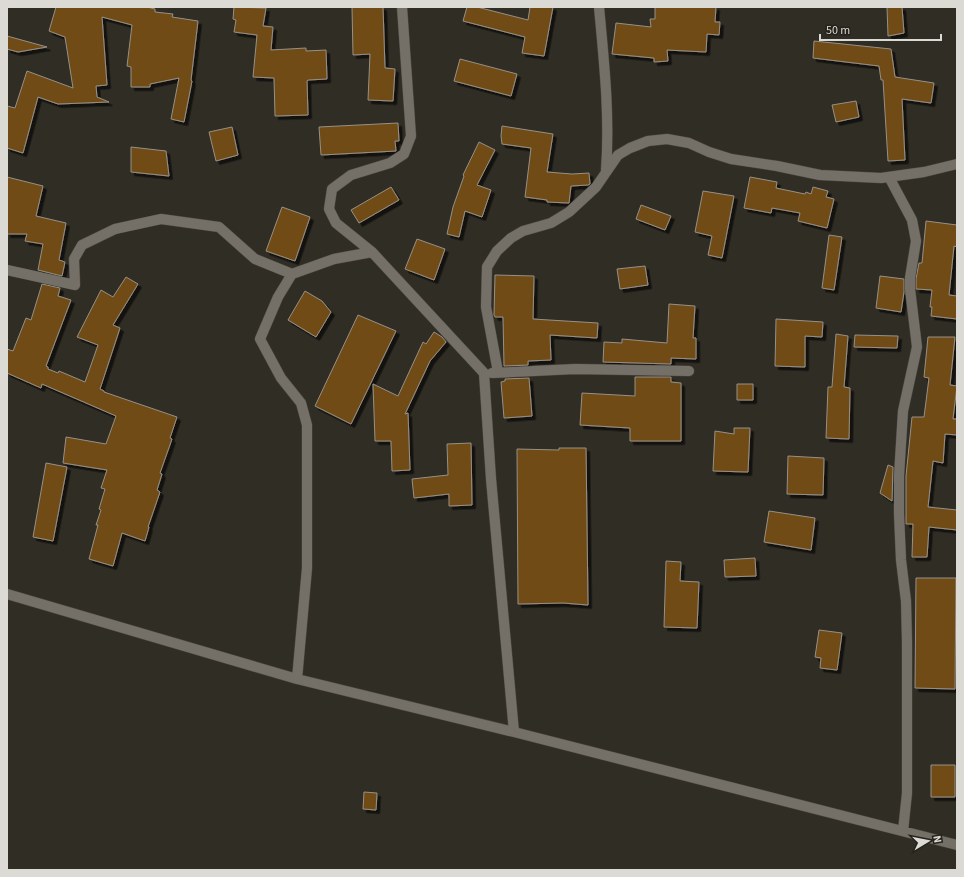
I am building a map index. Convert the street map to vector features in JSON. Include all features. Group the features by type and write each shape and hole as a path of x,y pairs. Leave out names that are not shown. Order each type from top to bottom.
{"street":[{"path":"402,7 411,136 404,154 390,163 351,175 332,189 329,208 336,223 372,252 484,373 491,479 514,732"},
{"path":"599,7 604,62 608,144 606,170"},
{"path":"498,372 486,307 487,266 497,251 511,238 523,232 551,223 569,212 596,187 606,170 618,156 630,148 648,142 667,139 689,143 731,160 777,166 820,175 881,178 924,172 957,164"},
{"path":"888,177 912,220 916,241 910,278 916,346 903,411 899,476 899,522 901,560 906,601 907,642 907,793 903,831"},
{"path":"7,270 75,285 74,259 82,245 116,229 161,218 219,227 255,259 292,274"},
{"path":"297,679 307,568 307,425 301,403 281,378 260,339 278,297 292,274 334,259 372,252"},
{"path":"484,373 575,369 689,371"},
{"path":"7,594 297,679 514,732 957,845"}],"building":[{"path":"56,7 147,7 155,9 155,12 173,14 172,17 198,21 192,81 184,122 171,119 179,78 150,84 150,87 131,87 131,67 127,66 132,25 102,17 107,85 96,86 97,97 109,102 58,104 38,97 23,153 7,148 7,106 15,108 27,71 73,88 65,37 49,31"},
{"path":"234,7 266,8 263,26 273,27 271,50 306,48 306,51 326,50 327,79 307,81 308,115 275,116 274,78 253,77 257,35 234,32 236,20 233,19"},
{"path":"352,7 383,7 385,68 395,69 393,101 368,100 370,54 353,55"},
{"path":"467,7 477,7 528,20 530,7 553,7 544,56 522,53 525,37 463,21"},
{"path":"655,7 716,7 715,22 720,22 719,35 707,34 706,52 667,50 668,61 654,62 654,58 612,54 616,23 651,27 650,19 655,19"},
{"path":"887,7 902,7 904,33 888,36"},
{"path":"7,36 47,47 18,52 7,49"},
{"path":"814,41 891,49 895,77 934,83 931,103 902,99 905,160 888,161 883,80 881,80 879,66 813,58"},
{"path":"460,59 517,74 511,96 454,81"},
{"path":"856,101 859,117 836,122 832,105"},
{"path":"398,123 399,141 395,141 396,151 321,155 319,127"},
{"path":"502,126 553,134 547,172 572,174 589,173 590,184 571,186 569,203 547,202 547,200 525,197 531,148 502,144"},
{"path":"232,127 238,155 216,161 209,132"},
{"path":"479,142 495,150 477,185 491,190 482,217 465,211 459,237 447,234 453,207 464,176 463,175"},
{"path":"131,147 166,151 169,176 131,172"},
{"path":"7,177 43,186 36,216 66,223 59,260 65,262 62,276 38,270 43,244 25,241 27,234 7,234"},
{"path":"750,177 777,182 776,188 805,194 806,192 811,194 813,187 828,191 826,197 834,199 827,228 798,221 800,213 772,208 771,213 744,208"},
{"path":"391,187 399,200 359,223 351,210"},
{"path":"703,191 734,196 722,258 708,255 712,236 695,232"},
{"path":"641,205 671,216 665,230 636,219"},
{"path":"282,207 310,217 295,261 266,251"},
{"path":"926,221 957,225 957,247 954,246 949,295 957,296 957,319 931,316 932,307 930,307 932,290 916,289 919,263 922,263"},
{"path":"829,235 842,237 834,290 822,288"},
{"path":"417,239 445,249 434,280 405,269"},
{"path":"645,266 648,285 620,289 617,269"},
{"path":"495,275 534,276 533,319 598,323 597,338 550,335 551,360 528,361 528,365 504,366 503,317 495,317 494,315"},
{"path":"880,276 904,279 901,312 876,308"},
{"path":"126,277 138,284 113,325 120,328 100,389 104,392 177,417 170,438 172,439 160,473 162,474 157,490 160,492 148,527 145,541 122,533 113,566 89,559 98,525 96,525 101,510 99,509 105,489 101,488 107,470 63,463 66,437 106,444 116,416 42,384 41,388 7,373 7,349 13,351 26,318 31,320 42,284 60,288 58,296 71,300 46,366 48,369 58,373 59,371 85,382 98,345 77,337 101,290 113,297"},
{"path":"305,291 322,301 331,312 316,337 288,320"},
{"path":"669,304 695,306 693,338 696,338 696,359 671,358 671,364 603,362 604,342 622,343 622,339 667,343"},
{"path":"358,315 396,331 351,424 315,406"},
{"path":"776,319 823,322 822,337 805,336 805,367 775,366"},
{"path":"434,332 442,337 446,342 430,361 405,414 408,413 410,470 392,471 391,441 375,441 373,384 398,396 423,342 426,344"},
{"path":"836,334 848,336 844,387 850,388 849,439 826,438 828,387 832,387"},
{"path":"855,335 898,336 897,348 854,347"},
{"path":"928,337 955,337 950,385 957,386 953,419 957,419 957,435 945,434 943,463 933,461 928,507 957,510 957,530 929,527 927,557 912,557 913,524 906,524 906,476 912,417 924,417 929,378 924,377"},
{"path":"635,377 671,377 671,382 681,383 681,441 630,441 630,428 580,425 582,393 635,396"},
{"path":"529,378 532,416 504,418 501,382 505,381 505,379"},
{"path":"737,384 753,384 753,400 737,400"},
{"path":"734,428 750,428 748,472 713,471 715,431 734,434"},
{"path":"471,443 472,505 449,506 449,494 414,498 412,479 448,475 447,444"},
{"path":"559,448 586,448 588,605 563,603 518,604 517,449 559,450"},
{"path":"788,456 824,458 823,495 787,494"},
{"path":"46,463 67,467 53,541 33,537"},
{"path":"888,465 893,467 892,501 880,493"},
{"path":"769,511 815,518 811,550 764,542"},
{"path":"755,558 756,576 725,577 724,560"},
{"path":"666,561 681,562 680,581 699,582 697,628 664,627"},
{"path":"916,578 956,578 955,689 915,688"},
{"path":"819,630 842,633 837,670 820,668 821,658 815,657"},
{"path":"931,765 955,765 955,797 931,797"},
{"path":"364,792 377,793 376,810 363,809"}]}
